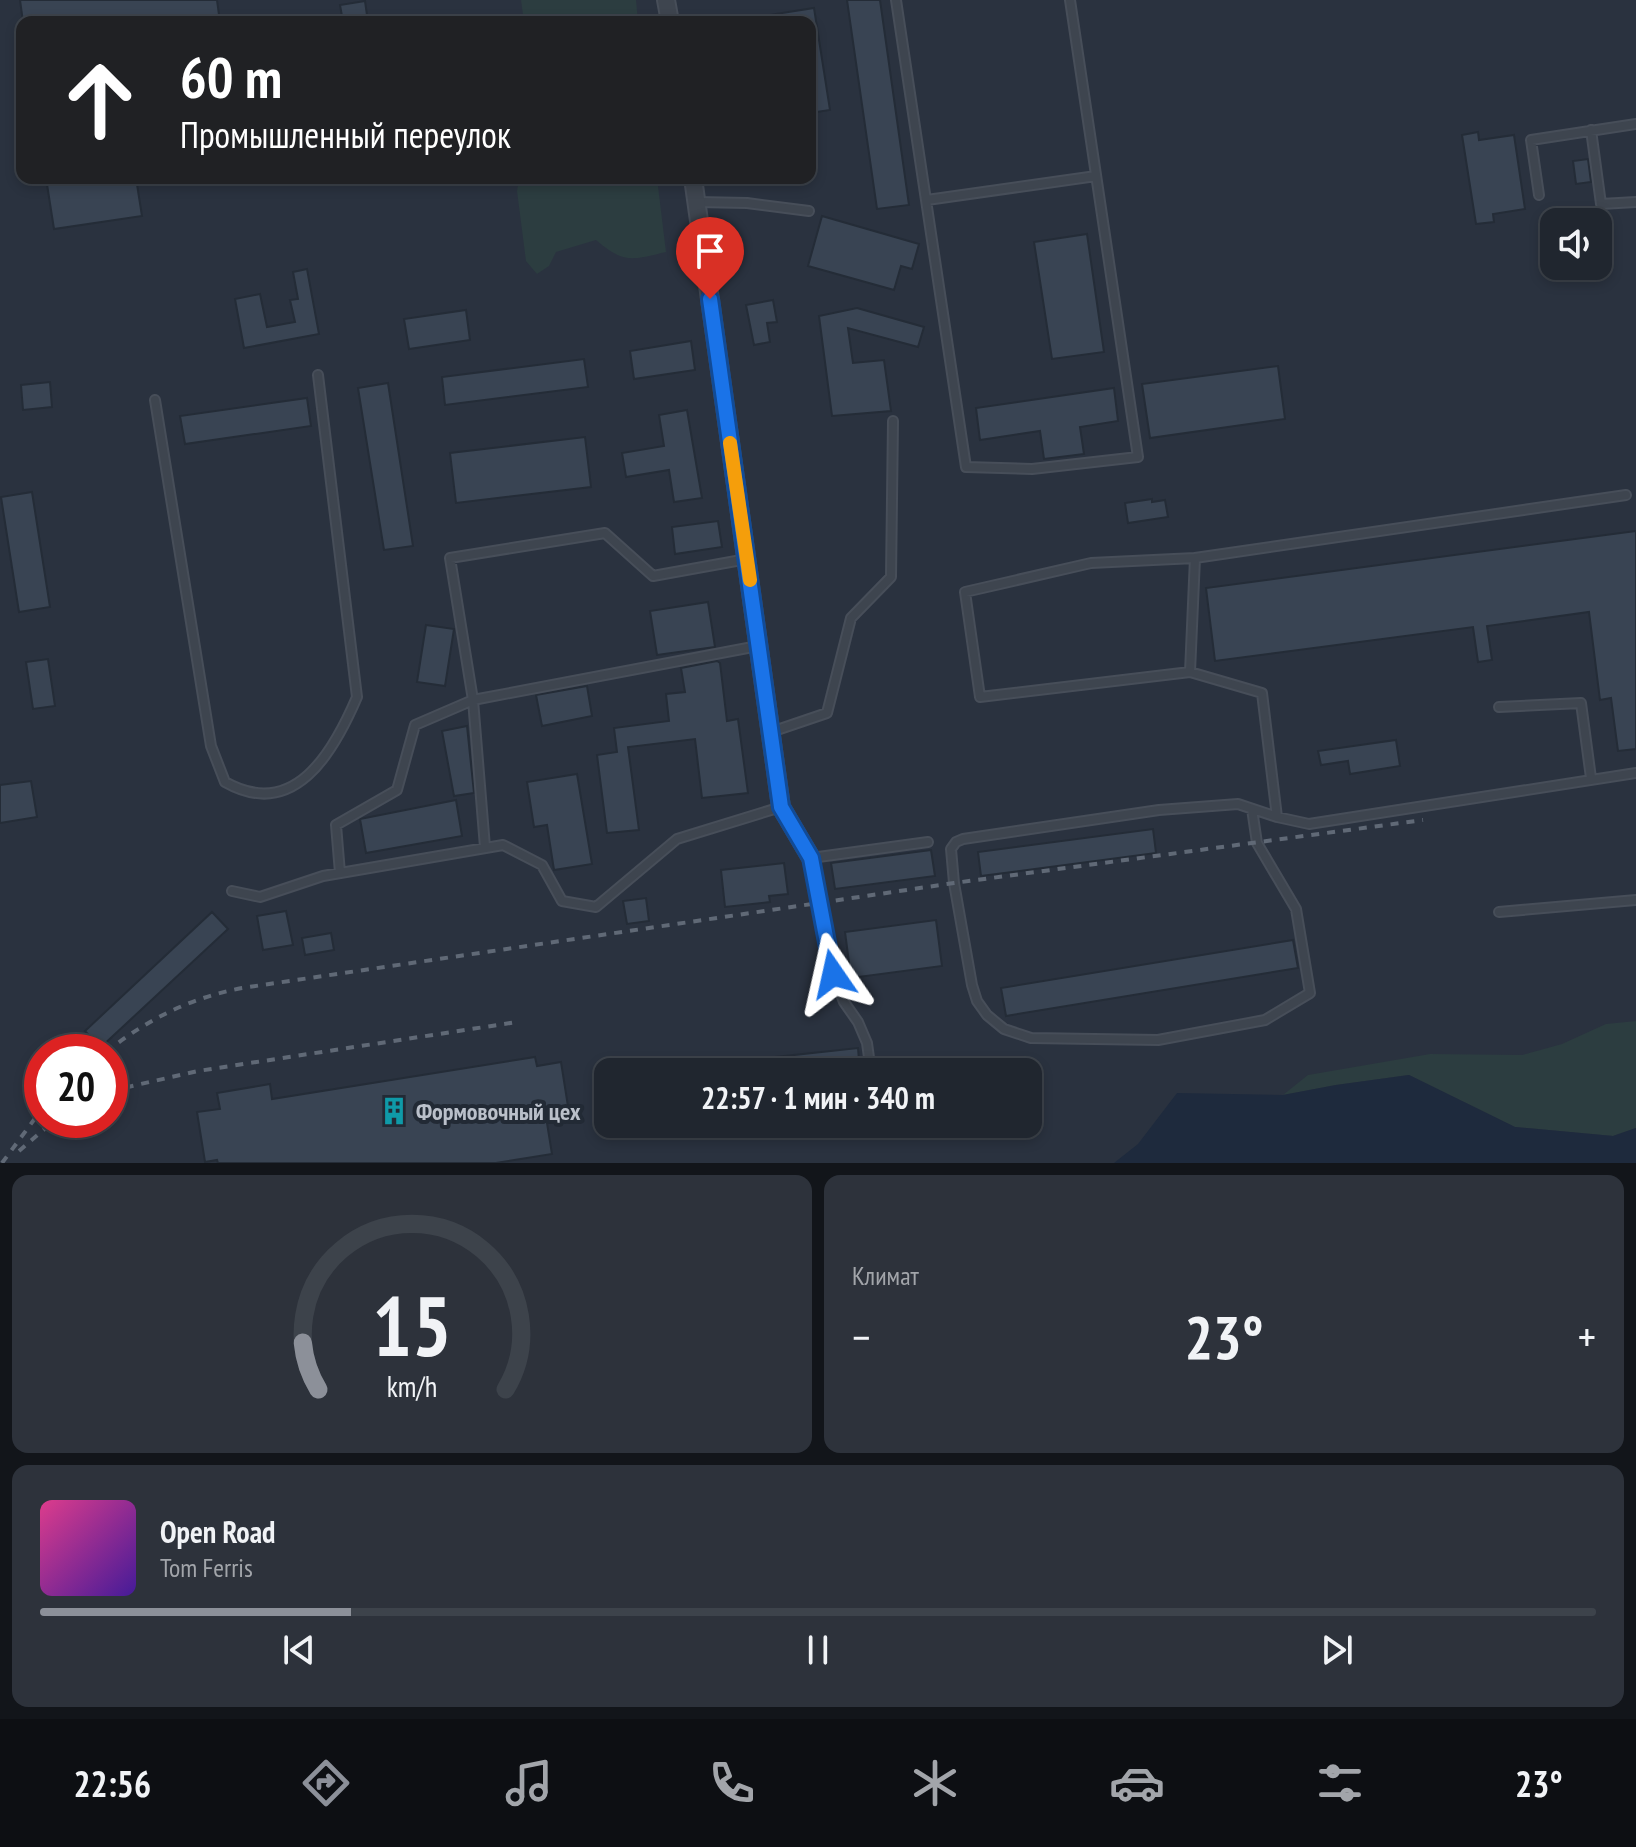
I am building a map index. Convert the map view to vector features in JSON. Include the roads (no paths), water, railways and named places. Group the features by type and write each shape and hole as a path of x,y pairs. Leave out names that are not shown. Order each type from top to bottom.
{"street":[{"path":"694,184 781,807 811,858"}],"lane":[{"path":"896,0 966,467 1032,469 1138,457 1070,0"},
{"path":"1539,195 1531,140 1636,124"},
{"path":"1591,130 1601,204 1636,202"},
{"path":"927,200 1096,176"},
{"path":"697,202 747,203 809,211"},
{"path":"155,400 211,746 225,782 244,793 277,794 292,787 321,763 343,730 357,697 318,375"},
{"path":"771,732 827,713 851,618 891,577 893,421"},
{"path":"1277,817 1262,693 1190,672 980,697 965,592 1091,563 1195,558 1626,495"},
{"path":"485,847 473,700 450,558 605,533 653,576 747,559"},
{"path":"1190,672 1195,558"},
{"path":"340,873 336,825 397,790 415,725 473,700 759,646"},
{"path":"1499,707 1581,703 1591,778"},
{"path":"1252,809 1257,843 1296,909 1310,993 1265,1020 1158,1040 1031,1038 1004,1029 987,1015 977,1001 972,985 954,883 951,849 963,839 1159,810 1238,804 1309,824 1636,773"},
{"path":"232,891 260,897 340,873 503,845 542,865 562,901 596,907 677,839 781,807"},
{"path":"869,1058 867,1043 858,1022 844,1002 833,974 811,858 928,842"},
{"path":"1499,912 1636,900"}],"water":[{"path":"1409,1075 1515,1127 1613,1136 1636,1128 1636,1163 1114,1163 1138,1144 1177,1093 1283,1095"}],"railway":[{"path":"128,1036 170,1011 242,988 954,883 1423,820"},
{"path":"128,1087 198,1071 517,1022"},
{"path":"2,1163 24,1133"},
{"path":"19,1151 34,1138"}],"place":[{"name":"Формовочный цех","path":"394,1111"}]}
